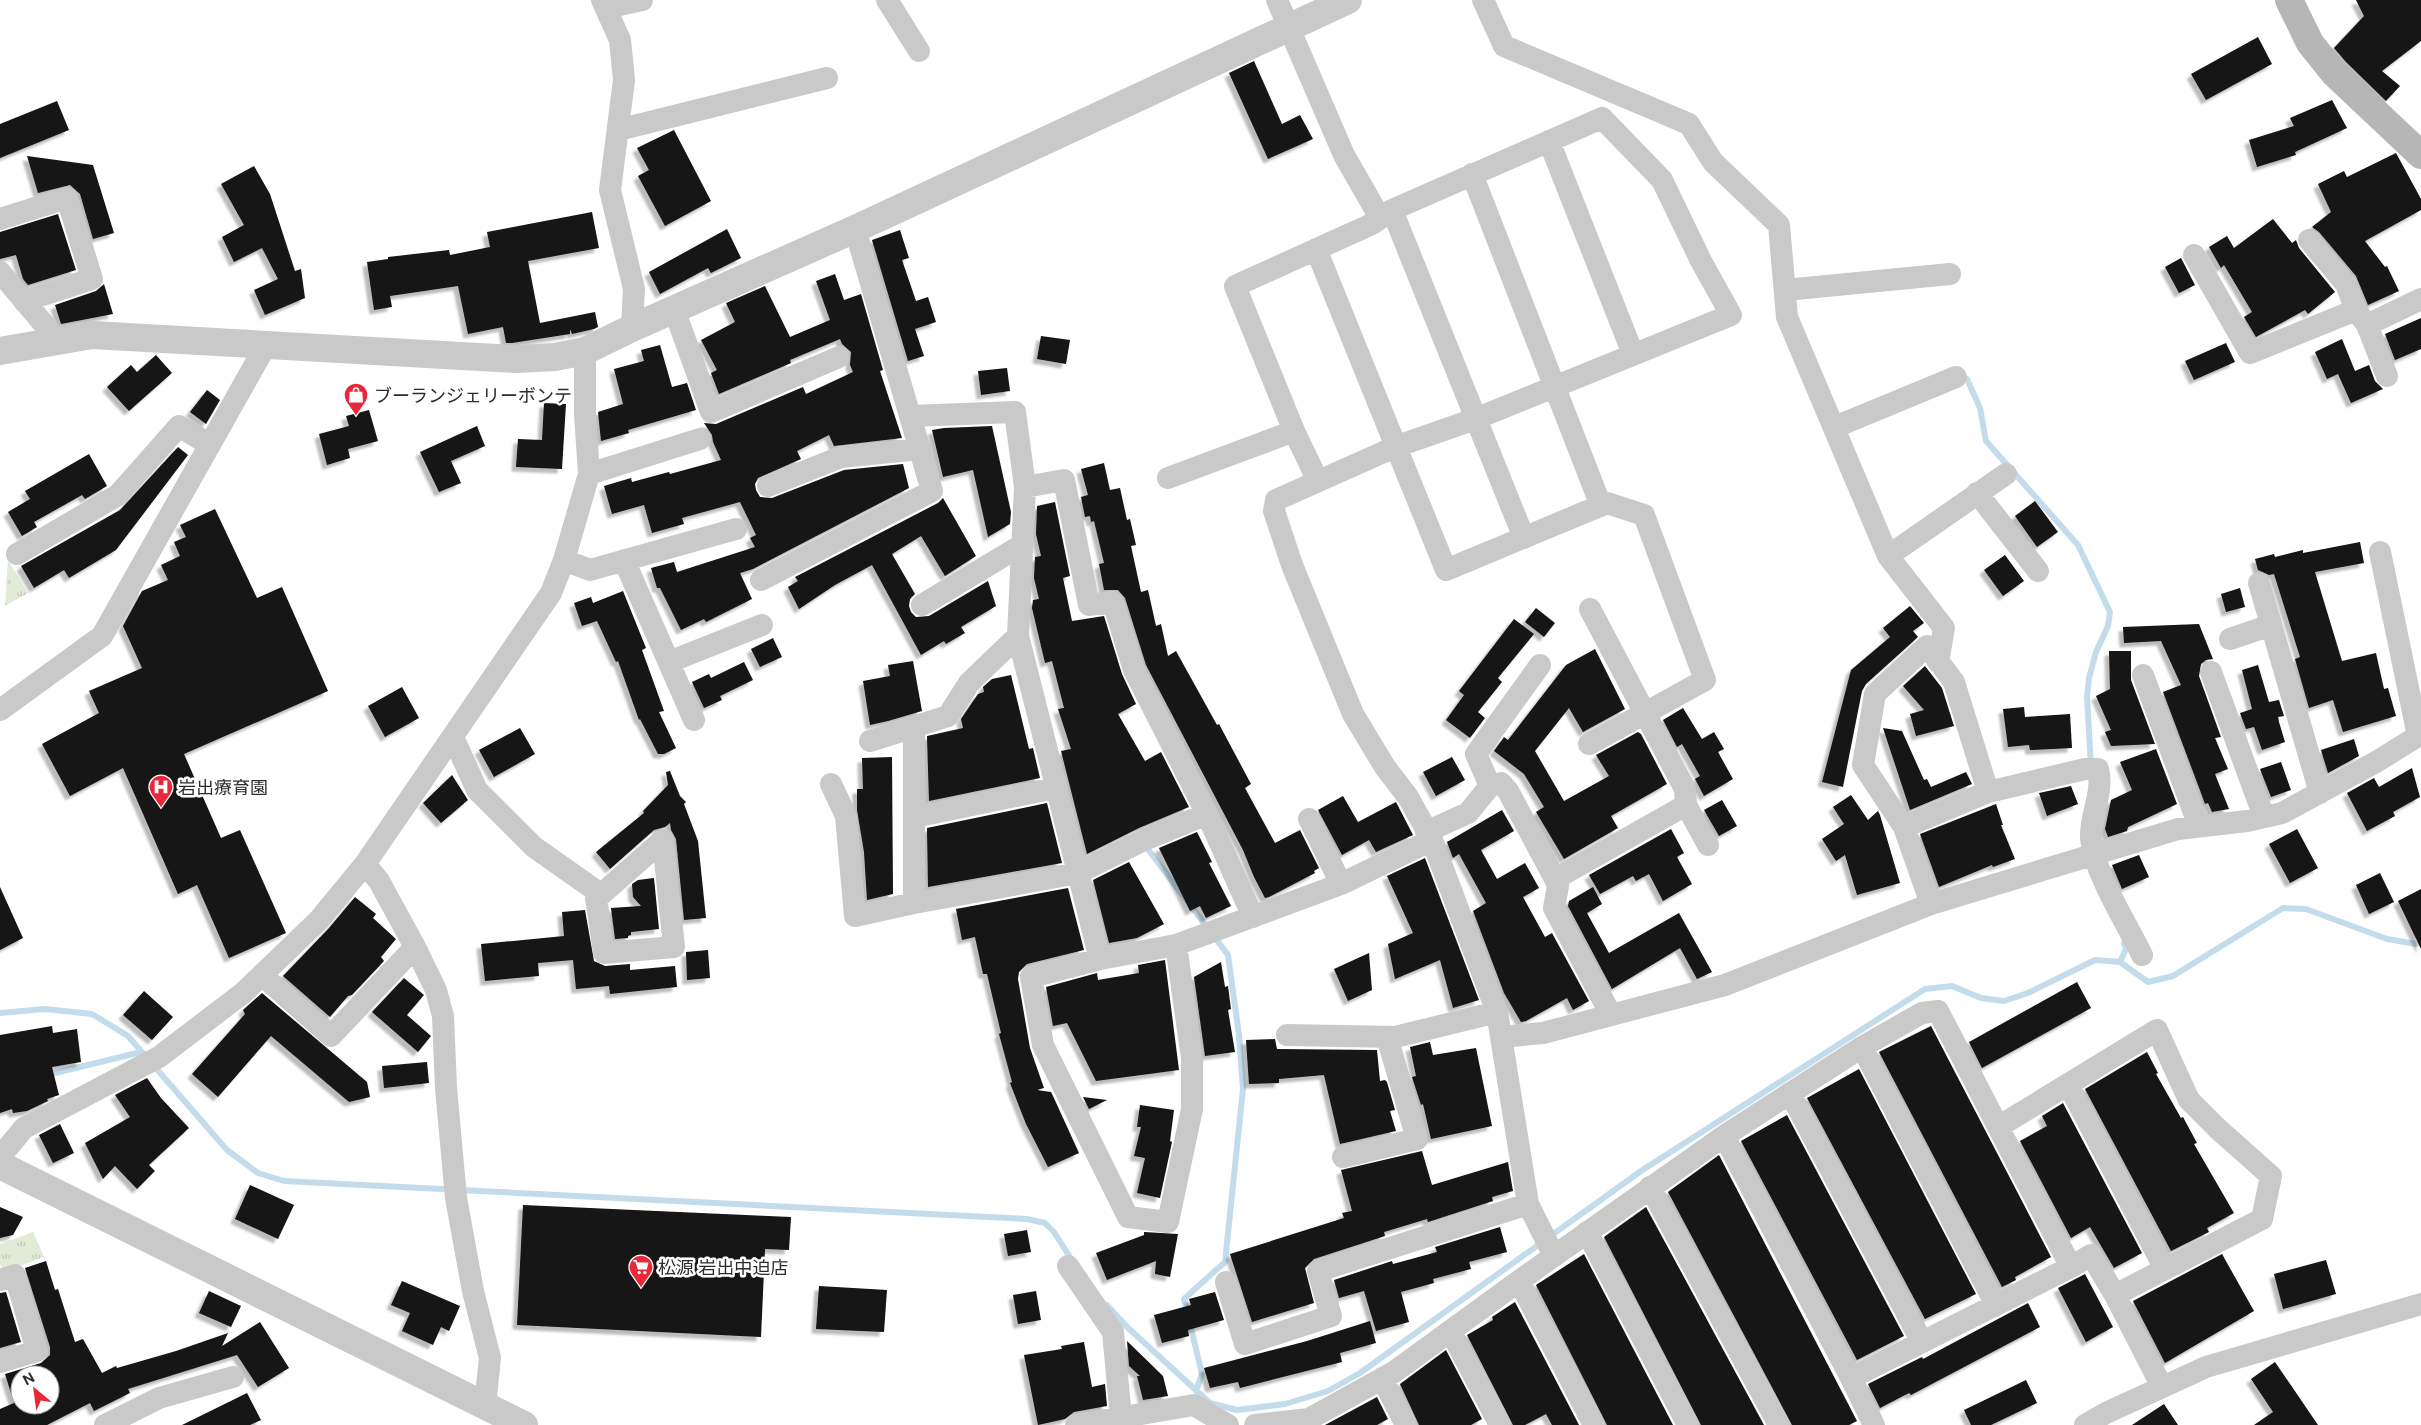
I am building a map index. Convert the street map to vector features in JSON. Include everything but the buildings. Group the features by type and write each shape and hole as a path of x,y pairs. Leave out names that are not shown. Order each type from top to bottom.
{"main road":[{"path":"2295,2 2310,44 2334,72 2421,156"}],"street":[{"path":"632,328 634,288 610,190 624,80 620,40 604,4 642,0"},
{"path":"888,0 919,51"},
{"path":"1277,0 1344,155 1386,214 1475,419 1524,538"},
{"path":"0,351 92,335 516,359 555,357 585,351 674,309 855,229 1348,0"},
{"path":"1483,0 1504,46 1689,124 1713,162 1779,225 1787,317 1888,556 1944,628 1938,662"},
{"path":"618,130 827,78"},
{"path":"1317,480 1294,431 1235,286 1372,224 1386,214 1472,174 1602,118 1662,180 1701,261 1730,315 1475,419 1395,447 1317,480 1276,500 1274,511 1292,565 1353,714 1385,767 1408,797 1429,836 1497,1012 1528,1204 1549,1244"},
{"path":"1549,141 1633,354"},
{"path":"1472,174 1601,506"},
{"path":"0,219 68,198 92,279 24,301"},
{"path":"761,580 932,491 855,229"},
{"path":"2309,240 2346,284 2387,376"},
{"path":"1316,249 1446,570 1607,503 1644,515 1705,680 1589,744"},
{"path":"2194,255 2250,353 2421,299"},
{"path":"0,272 58,341"},
{"path":"1785,290 1950,274"},
{"path":"674,309 711,412 840,357"},
{"path":"0,710 102,636 266,345"},
{"path":"0,1157 24,1128 150,1062 263,976 319,920 365,864 392,822 454,737 551,593 564,560 589,474 585,414 585,351"},
{"path":"1835,427 1956,377"},
{"path":"910,416 1015,412 1024,487 1018,636 1100,959"},
{"path":"17,554 118,495 179,426 210,445"},
{"path":"1168,478 1294,431"},
{"path":"589,474 700,439"},
{"path":"768,486 841,457 920,449"},
{"path":"1888,556 2006,474"},
{"path":"1024,487 1064,480 1089,605 1113,602 1134,670 1207,814 1253,917"},
{"path":"1977,493 2038,571"},
{"path":"564,560 590,570 736,529"},
{"path":"922,605 1022,545"},
{"path":"1501,1037 1543,1033 1725,985 1931,904 2178,829 2247,821 2282,813 2320,793 2420,735 2380,552"},
{"path":"624,560 694,720"},
{"path":"2259,583 2320,793"},
{"path":"1590,609 1685,789 1686,805 1708,845"},
{"path":"669,662 762,625"},
{"path":"2230,639 2271,625"},
{"path":"870,741 948,716 969,684 1018,636"},
{"path":"1931,904 1904,827 1863,766 1875,694 1927,646 1954,682 1988,792"},
{"path":"1490,786 1476,754 1540,665"},
{"path":"2211,672 2264,817"},
{"path":"2143,675 2199,826"},
{"path":"914,727 914,903"},
{"path":"454,737 477,790 534,847 595,890 596,899 604,953 674,947 663,840 596,899"},
{"path":"1904,827 1988,792 2086,769 2098,769 2101,781 2091,835 2093,856 2142,955"},
{"path":"1176,944 1192,1058 1192,1109 1168,1222 1128,1217 1043,1045 1031,977 1100,959 1176,944 1341,884 1468,813 1490,786 1501,783 1508,791 1555,879 1558,886 1554,908 1611,1015"},
{"path":"831,784 846,816 855,916 914,903 1078,873 1144,840 1207,814"},
{"path":"914,817 1056,788"},
{"path":"1555,879 1686,805"},
{"path":"1309,819 1341,884"},
{"path":"365,864 379,881 416,948 436,990 443,1016 446,1088 455,1187 473,1291 490,1358 485,1406"},
{"path":"263,976 332,1036 416,948"},
{"path":"1255,1425 1311,1422 1451,1332 1519,1281 1549,1244 1587,1232 1724,1136 1862,1047 1922,1013 1938,1011 2070,1267"},
{"path":"1287,1035 1395,1037 1497,1012"},
{"path":"1998,1128 2157,1030 2189,1100 2218,1129 2271,1176 2262,1219 2115,1295"},
{"path":"1344,1157 1417,1139 1387,1037"},
{"path":"1862,1047 1996,1305"},
{"path":"2068,1084 2165,1269"},
{"path":"1790,1094 1922,1342"},
{"path":"1724,1136 1874,1425"},
{"path":"0,1165 522,1425"},
{"path":"1650,1188 1779,1425"},
{"path":"1226,1282 1244,1344 1331,1316 1318,1271 1528,1204"},
{"path":"1587,1232 1688,1425"},
{"path":"1851,1378 2092,1254 2162,1386"},
{"path":"1068,1266 1113,1332 1123,1422"},
{"path":"0,1280 15,1275 37,1351 0,1362"},
{"path":"1519,1281 1594,1425"},
{"path":"2097,1422 2162,1386 2206,1366 2421,1304"},
{"path":"1451,1332 1500,1425"},
{"path":"105,1425 159,1398 233,1377"},
{"path":"1382,1378 1406,1425"},
{"path":"1076,1425 1123,1422 1194,1405 1226,1424"}],"green space":[{"path":"8,560 28,593 5,606"},
{"path":"33,1232 44,1257 3,1272 0,1264 0,1244"}],"waterway":[{"path":"1967,379 1980,408 1986,441 2078,545 2110,612 2108,626 2096,652 2089,678 2087,697 2091,766"},
{"path":"1147,848 1228,955 1239,1035 1243,1089 1225,1262 1184,1299 1202,1374 1196,1391"},
{"path":"1107,1305 1126,1326 1210,1403 1237,1410 1285,1404 1328,1391 1360,1373 1641,1171 1925,989 1952,986 1981,998 2004,1001 2028,993 2095,960 2120,962 2148,982 2173,976 2283,908 2306,909 2387,939 2416,944 2421,942"},
{"path":"2120,962 2126,949 2124,943"},
{"path":"0,1013 45,1009 92,1014 128,1036 227,1150 258,1173 284,1181 1027,1219 1045,1223 1054,1232 1073,1262"},
{"path":"47,1075 141,1052"}],"place":[{"name":"ブーランジェリーボンテ","path":"356,416"},
{"name":"岩出療育園","path":"161,808"},
{"name":"松源 岩出中迫店","path":"641,1288"}]}
